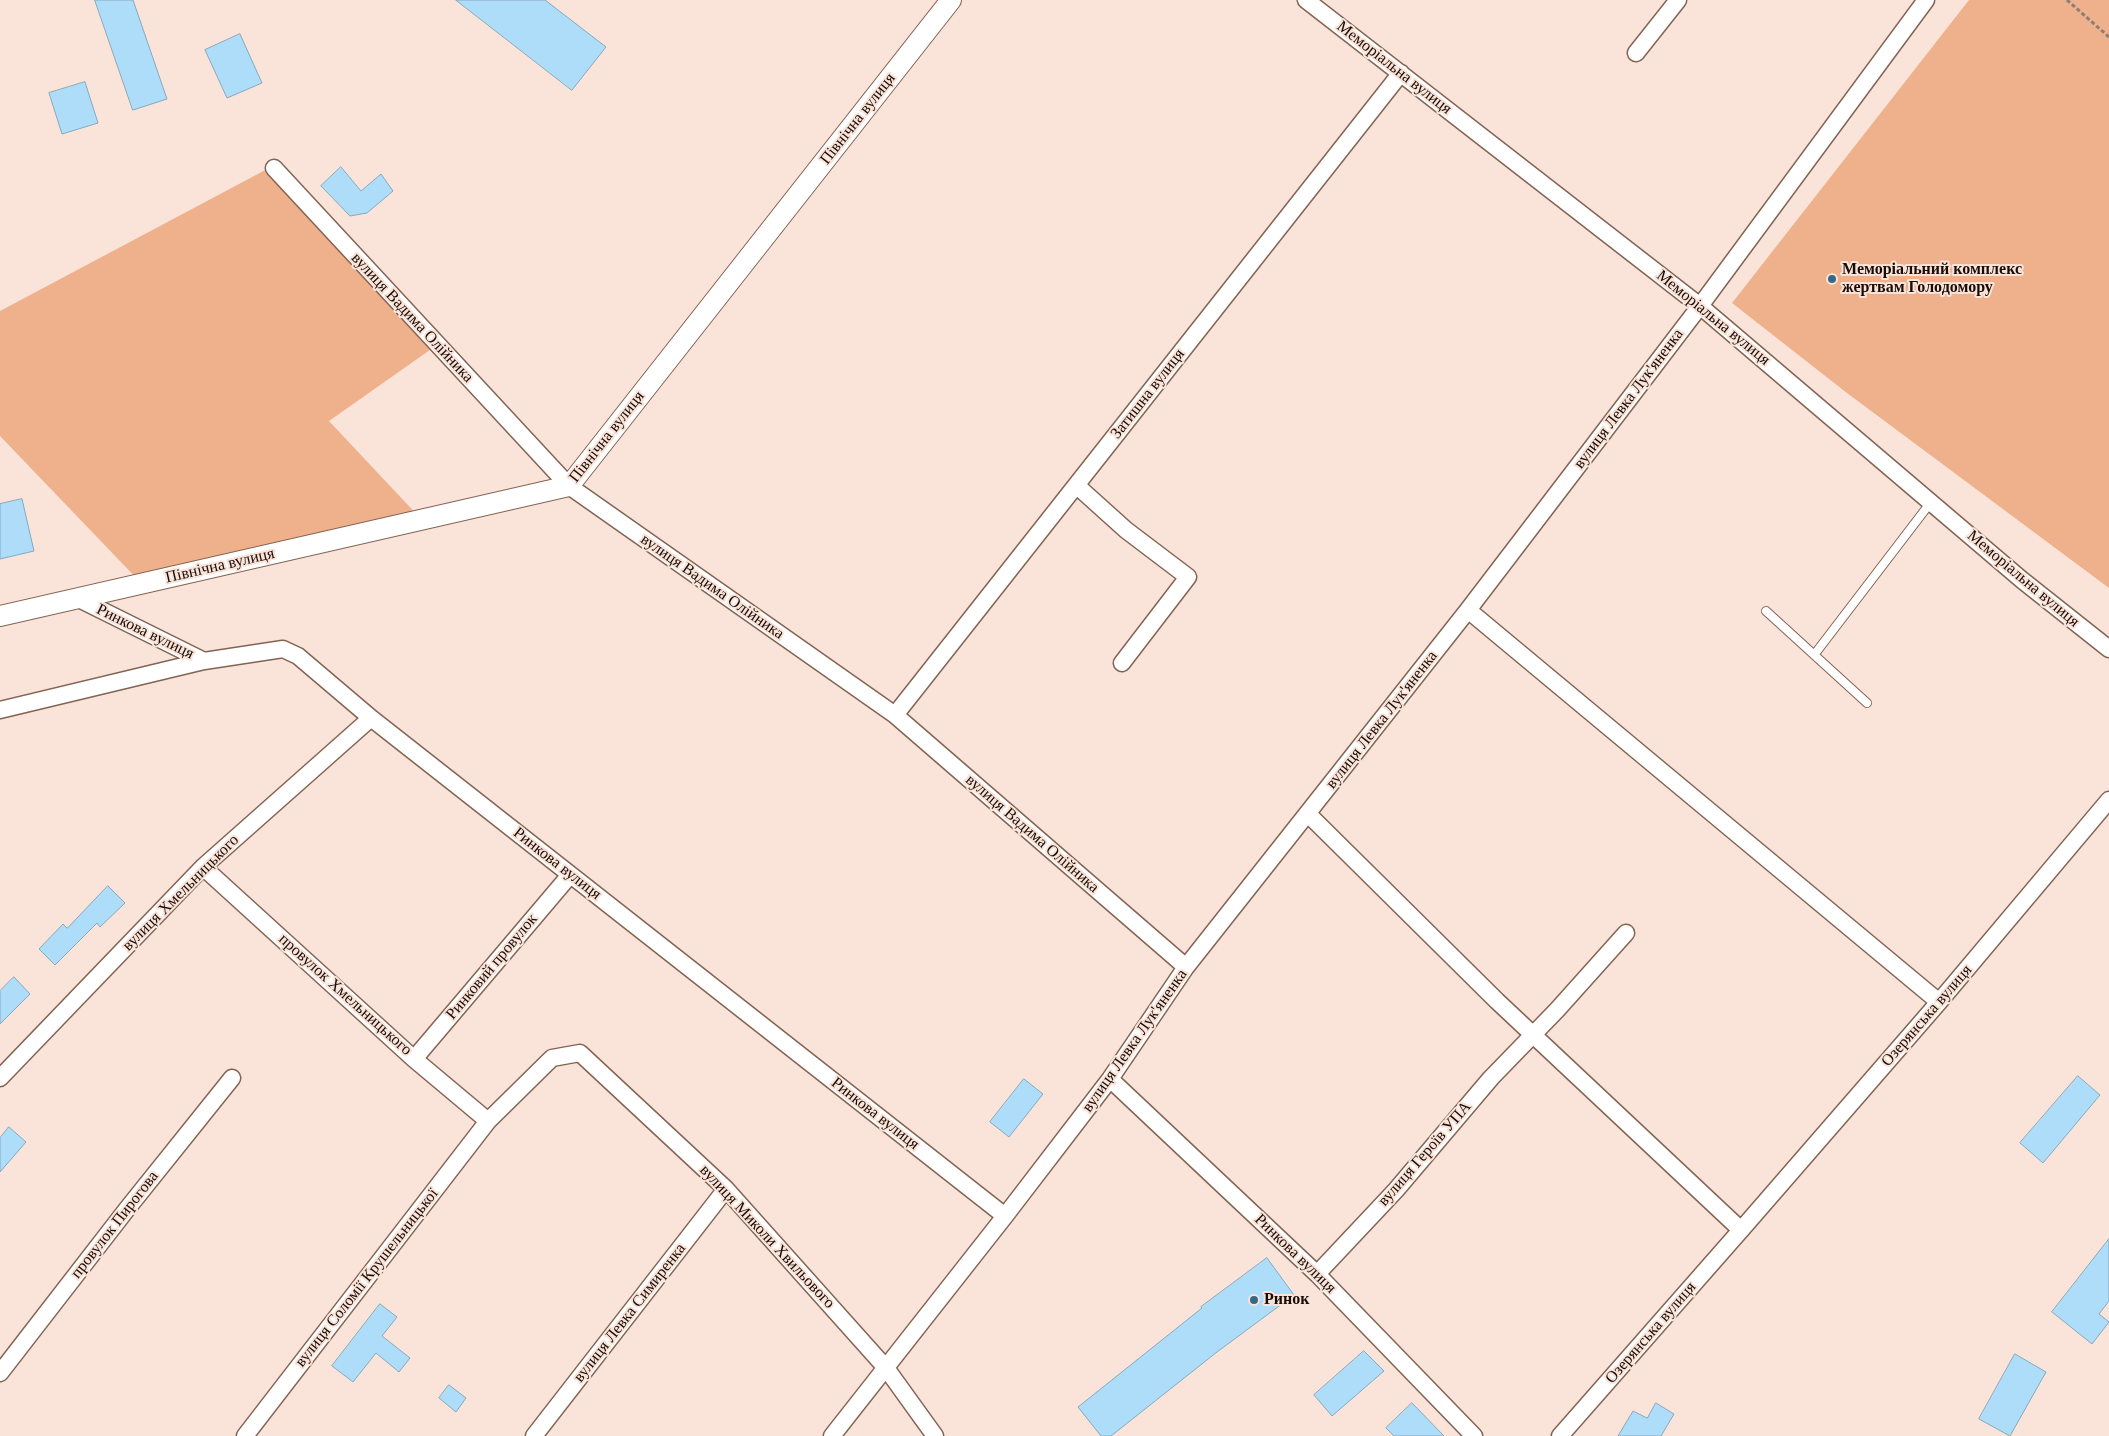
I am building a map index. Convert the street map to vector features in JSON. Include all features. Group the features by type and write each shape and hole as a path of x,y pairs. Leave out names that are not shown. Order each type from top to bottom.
{"street":[{"name":"Північна вулиця","path":"0,616 569,486 951,0"},
{"name":"Меморіальна вулиця","path":"1306,0 1700,306 2022,580 2109,649"},
{"path":"1636,53 1678,0"},
{"name":"вулиця Левка Лук'яненка","path":"832,1436 1006,1216 1110,1079 1186,967 1468,610 1700,306 1926,0"},
{"name":"Затишна вулиця","path":"895,715 1401,73"},
{"name":"вулиця Вадима Олійника","path":"274,168 569,486 895,715 1186,967"},
{"path":"1076,485 1126,530 1188,577 1122,663"},
{"name":"Ринкова вулиця","path":"77,598 204,661 282,648 298,656 371,718 1006,1216"},
{"path":"1468,610 1940,1002"},
{"path":"0,710 204,661"},
{"name":"вулиця Хмельницького","path":"0,1078 203,867 371,718"},
{"name":"Озерянська вулиця","path":"1560,1436 1940,1002 2109,800"},
{"path":"1308,814 1533,1035 1741,1230"},
{"name":"провулок Хмельницького","path":"203,867 414,1059 488,1121"},
{"name":"Ринковий провулок","path":"414,1059 570,875"},
{"name":"вулиця Героїв УПА","path":"1317,1274 1396,1190 1491,1078 1626,933"},
{"name":"вулиця Миколи Хвильового","path":"552,1058 580,1053 726,1189 886,1368 935,1436"},
{"name":"вулиця Соломії Крушельницької","path":"245,1436 488,1121 552,1058"},
{"name":"провулок Пирогова","path":"0,1373 232,1078"},
{"name":"Ринкова вулиця","path":"1110,1079 1317,1274 1474,1436"},
{"name":"вулиця Левка Симиренка","path":"534,1436 726,1189"}],"lane":[{"path":"1814,655 1931,502"},
{"path":"1766,611 1867,703"}],"path":[{"path":"2067,0 2109,36"}],"shaded area":[{"path":"1969,0 2109,0 2109,588 1847,393 1732,303"},
{"path":"271,167 437,345 329,421 422,520 142,584 0,436 0,311"}],"building":[{"path":"95,0 133,0 167,99 133,110"},
{"path":"456,0 545,0 606,47 572,90"},
{"path":"240,34 262,83 227,98 205,50"},
{"path":"85,82 98,123 62,134 49,93"},
{"path":"341,167 361,191 381,174 393,191 367,213 350,216 321,186"},
{"path":"22,499 34,551 0,559 0,504"},
{"path":"108,886 125,903 100,927 97,923 55,965 39,949 63,924 67,928"},
{"path":"14,977 30,994 0,1024 0,991"},
{"path":"2078,1076 2100,1095 2043,1163 2020,1143"},
{"path":"1024,1079 1043,1094 1009,1137 990,1122"},
{"path":"9,1127 26,1142 0,1172 0,1138"},
{"path":"2109,1239 2109,1301 2099,1314 2109,1322 2092,1344 2052,1312"},
{"path":"1267,1258 1294,1295 1217,1352 1111,1436 1101,1436 1078,1407 1201,1307"},
{"path":"380,1304 397,1317 382,1336 410,1358 399,1372 376,1353 353,1382 332,1366"},
{"path":"1364,1351 1384,1371 1332,1416 1314,1395"},
{"path":"2015,1354 2046,1372 2010,1436 1979,1419"},
{"path":"449,1385 466,1398 456,1412 439,1398"},
{"path":"1412,1403 1444,1436 1394,1436 1386,1428"},
{"path":"1656,1403 1674,1414 1661,1436 1618,1436 1633,1411 1647,1418"}],"place":[{"name":"Меморіальний комплекс жертвам Голодомору","path":"1832,279"},
{"name":"Ринок","path":"1254,1300"}]}
